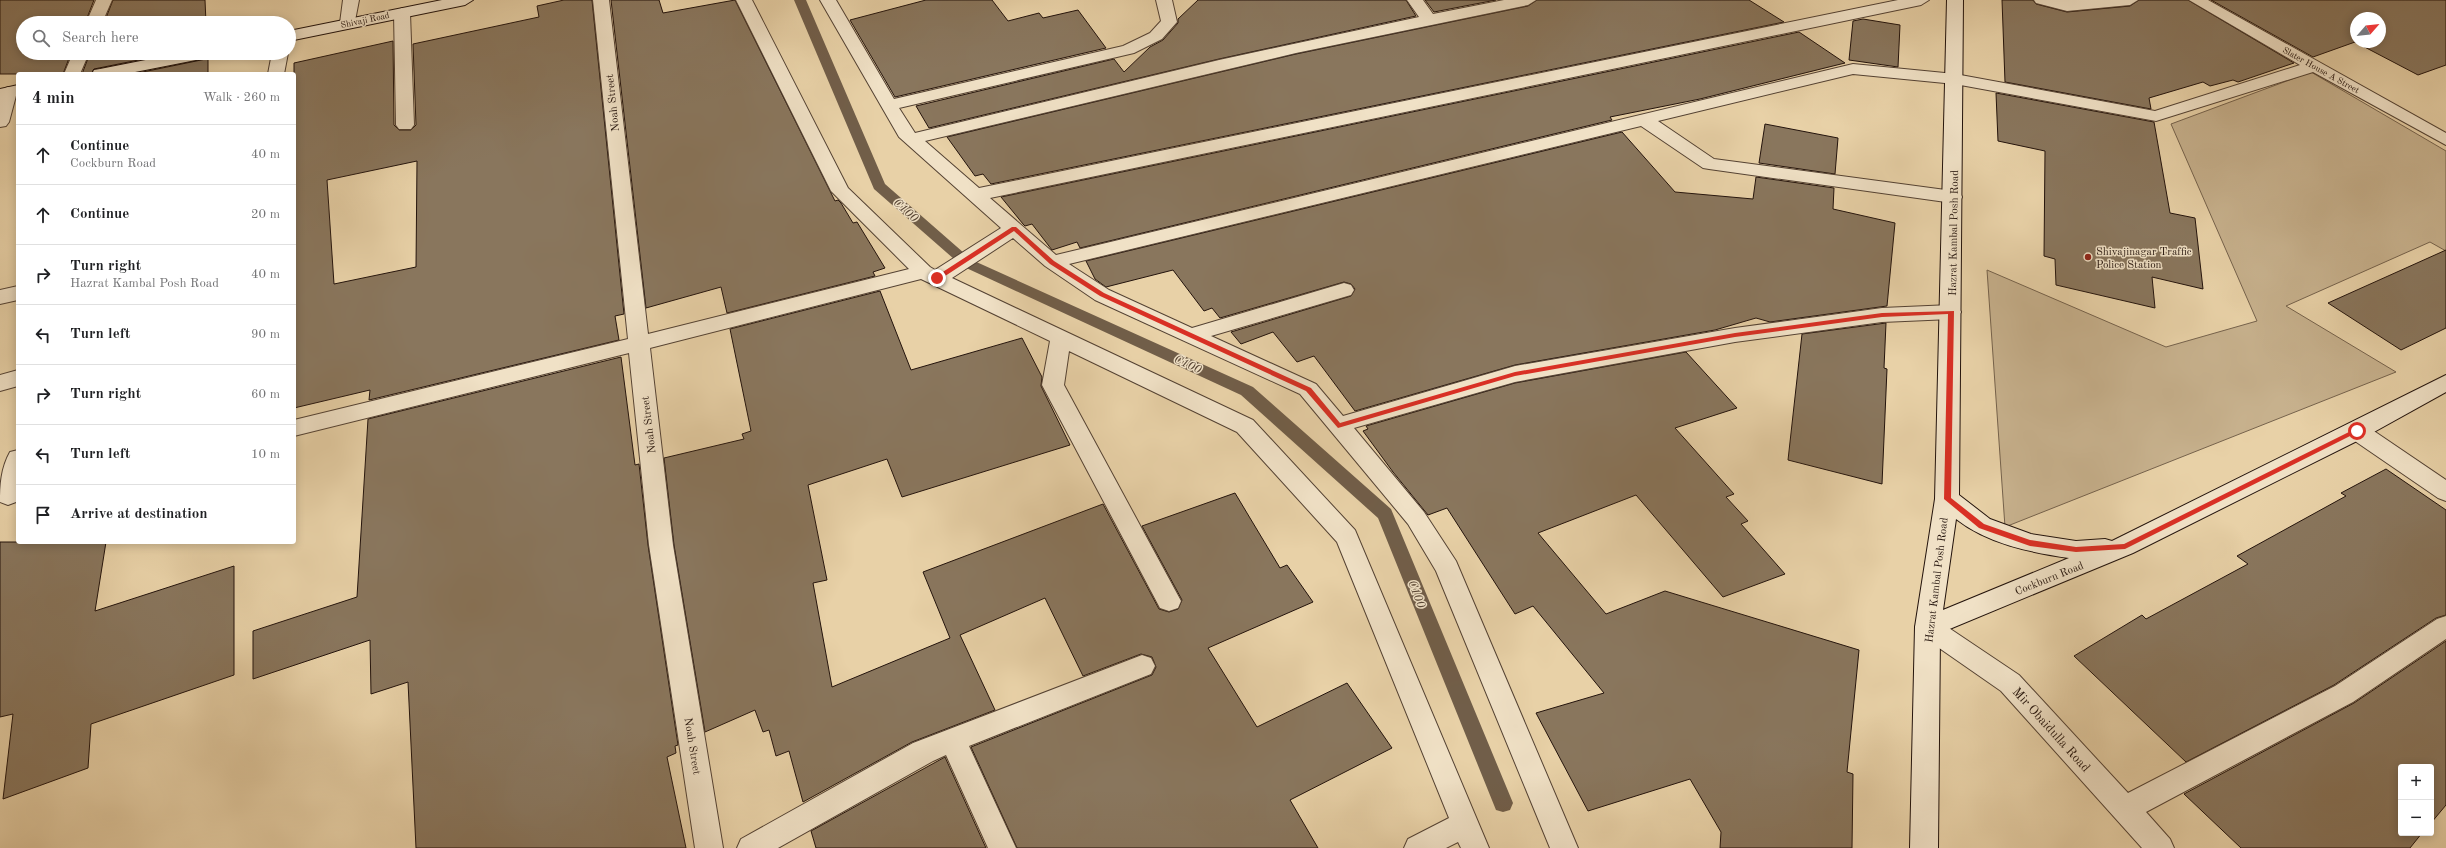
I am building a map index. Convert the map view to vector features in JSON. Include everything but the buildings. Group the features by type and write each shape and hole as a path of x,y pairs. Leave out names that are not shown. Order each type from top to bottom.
{"street":[{"path":"97,16 104,0"},
{"path":"348,23 352,0"},
{"name":"Shivaji Road","path":"296,34 402,13 447,2 465,0"},
{"name":"Noah Street","path":"601,0 661,545 709,848"},
{"path":"744,0 840,191 936,274 1061,338 1245,426 1347,537 1470,836 1418,848"},
{"path":"828,0 905,133 1052,262 1102,295 1308,389 1416,518 1448,568 1564,848"},
{"path":"888,105 1128,50 1156,36 1170,22 1164,0"},
{"path":"1415,0 1429,19"},
{"path":"912,139 1118,88 1429,19 1528,0"},
{"path":"975,195 1921,0"},
{"name":"Hazrat Kambal Posh Road","path":"1924,848 1928,627 1947,499 1954,197 1955,0"},
{"path":"2042,0 2067,6 2130,0"},
{"name":"Slater House A Street","path":"2197,0 2446,140"},
{"path":"402,13 405,125"},
{"path":"73,72 79,60"},
{"path":"110,72 171,60"},
{"path":"276,72 279,60"},
{"path":"1052,262 1853,70 1955,79 2156,116 2314,66"},
{"path":"0,122 9,92"},
{"path":"1644,120 1709,164 1954,197"},
{"path":"296,428 638,344 936,274 981,250 1014,228"},
{"path":"1192,335 1344,290"},
{"path":"0,297 16,294"},
{"path":"1338,425 1515,374 1742,334 1882,315 1951,312"},
{"path":"1061,338 1053,384 1168,601"},
{"path":"0,383 16,379"},
{"name":"Cockburn Road","path":"1928,627 2125,546 2357,431 2446,383"},
{"path":"2357,431 2446,492"},
{"path":"9,496 16,466"},
{"path":"1947,499 1982,526 2030,543 2076,550 2125,546"},
{"path":"2124,809 2344,694 2446,626"},
{"name":"Mir Obaidulla Road","path":"1928,627 2010,683 2160,848"},
{"path":"751,848 923,752 1142,666"},
{"path":"953,741 1002,848"}],"shaded area":[{"path":"2311,72 2446,151 2446,251 2430,242 2286,306 2396,372 2005,527 1987,270 2166,347 2257,321 2171,124"}],"waterway":[{"name":"C100","path":"800,0 879,186 967,263 1247,391 1385,514 1503,803"}],"place":[{"name":"Shivajinagar Traffic Police Station","path":"2088,257"}],"route":[{"path":"937,278 1014,228 1052,262 1102,295 1308,389 1338,425 1515,374 1735,335 1882,315 1951,312 1947,499 1982,526 2030,543 2076,550 2125,546 2357,431"}]}
